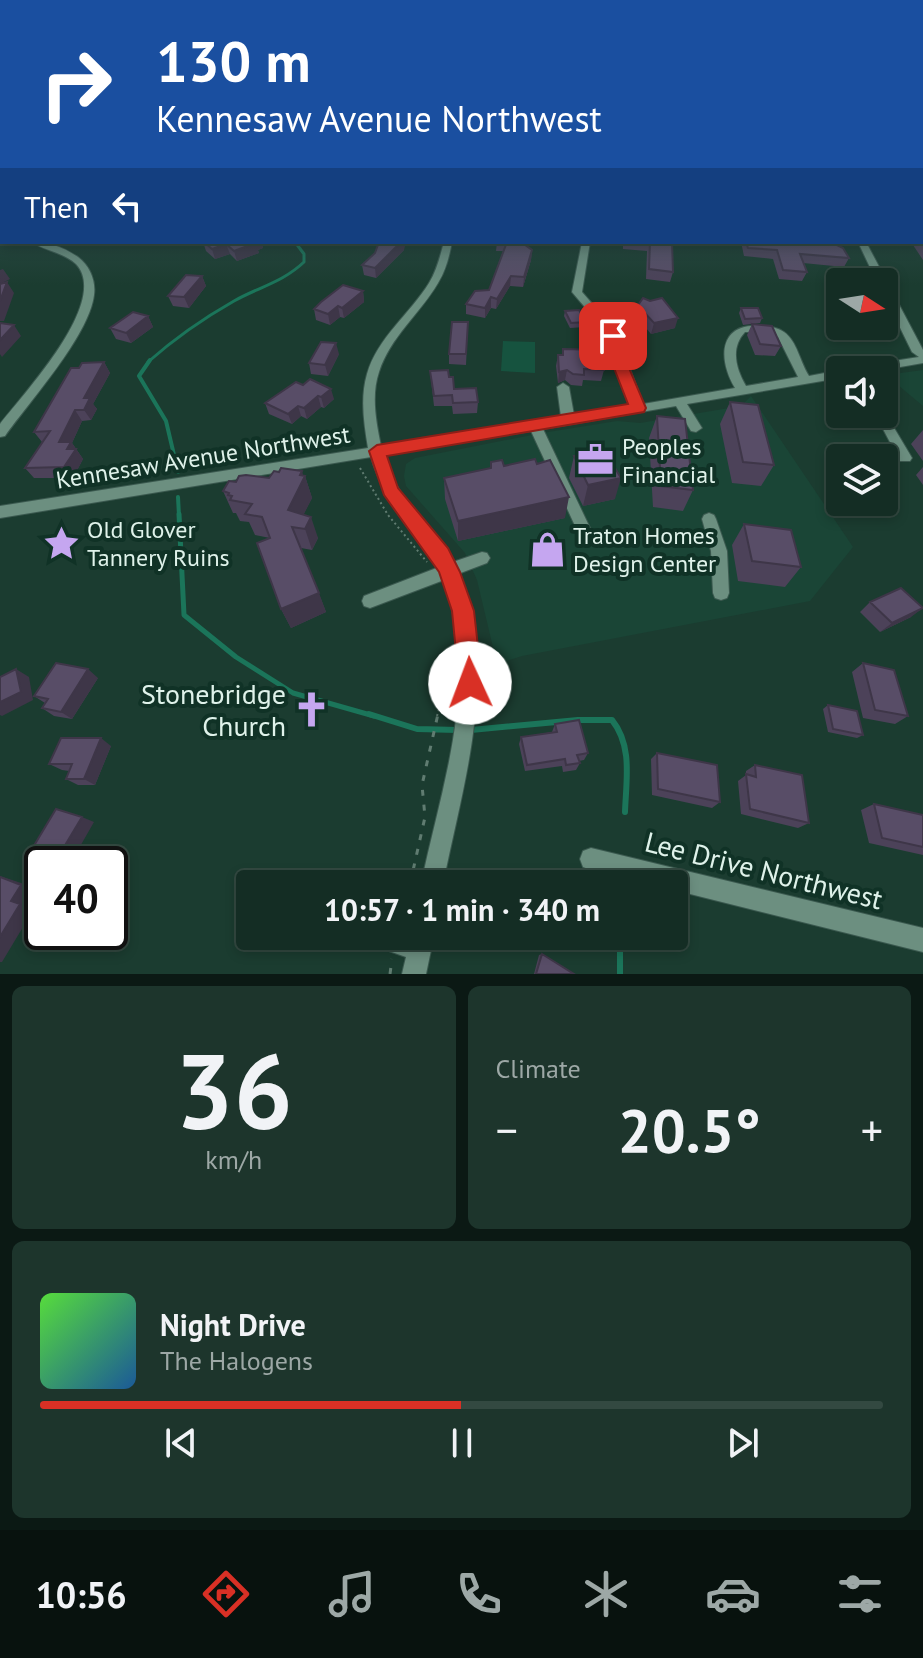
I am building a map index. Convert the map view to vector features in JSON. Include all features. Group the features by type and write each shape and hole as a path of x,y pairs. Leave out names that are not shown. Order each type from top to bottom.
{"street":[{"path":"0,433 79,327 90,300 85,271 63,252 43,244"},
{"path":"435,870 466,717 470,683 469,643 463,611 442,574 441,554 390,490 377,451 369,396 377,362 391,336 437,276 447,244"},
{"path":"586,244 577,292 613,336 638,408"},
{"path":"863,244 875,268"},
{"path":"898,313 923,358 898,363"},
{"path":"587,325 602,321"},
{"path":"742,390 733,376 731,347 733,336 742,329 774,332 784,337 789,341 805,379"},
{"name":"Kennesaw Avenue Northwest","path":"0,512 826,376"},
{"path":"568,420 563,391 580,394"},
{"path":"679,401 696,428"},
{"path":"535,426 584,530"},
{"path":"889,428 905,458"},
{"path":"709,519 719,551 721,593"},
{"path":"370,601 482,558"},
{"name":"Lee Drive Northwest","path":"591,859 923,940"},
{"path":"414,974 418,950"}],"path":[{"path":"360,454 361,471 368,478 376,498 442,574"},
{"path":"413,870 425,817 422,785 446,677 455,660"}],"shaded area":[{"path":"503,341 535,342 535,373 501,371"},
{"path":"923,370 923,406 898,385 898,373"},
{"path":"751,396 826,507 826,516 832,516 853,547 810,601 522,656 497,664 477,580 465,553 406,486 406,464 415,458 542,433 617,421 640,423 741,406"}],"building":[{"path":"206,244 226,244 212,249"},
{"path":"226,244 253,244 234,251"},
{"path":"378,244 399,244 375,268 362,265 375,253"},
{"path":"506,244 524,244 532,250 524,277 511,276 497,299 491,297 485,308 466,304 475,291 489,290"},
{"path":"650,244 672,244 673,272 649,269"},
{"path":"747,244 835,244 843,248 849,258 800,254 807,272 783,270 777,250 748,248"},
{"path":"186,275 202,276 184,297 168,296"},
{"path":"7,282 0,301 0,284"},
{"path":"343,285 363,291 342,308 338,306 328,314 314,309 321,302"},
{"path":"643,298 650,301 662,298 678,318 654,323 641,309 636,308"},
{"path":"741,308 758,308 762,318 745,319"},
{"path":"579,310 586,322 571,323 565,311"},
{"path":"133,312 148,316 126,333 110,328"},
{"path":"452,322 468,322 466,354 449,354"},
{"path":"0,323 14,325 0,340"},
{"path":"752,324 772,326 781,346 760,344"},
{"path":"321,342 336,343 325,365 309,363"},
{"path":"563,349 601,350 604,370 584,369 584,375 567,370 559,372 558,355 563,355"},
{"path":"104,362 84,398 90,398 84,410 75,410 59,442 71,442 67,449 76,449 64,467 25,468 50,431 34,432 71,368 79,368 82,363"},
{"path":"448,370 449,377 453,377 454,389 476,388 478,402 453,403 452,395 434,396 430,371"},
{"path":"310,379 331,389 304,408 298,406 288,414 265,403 296,382 303,385"},
{"path":"730,402 758,405 774,465 743,462"},
{"path":"657,416 685,419 693,490 661,486"},
{"path":"604,450 621,478 588,485 574,456"},
{"path":"535,459 537,464 550,460 569,497 458,521 444,478 491,468 491,462 502,460 504,466"},
{"path":"281,468 302,471 300,475 305,476 288,510 311,517 305,529 292,527 319,593 281,609 257,543 270,538 262,517 245,514 252,504 230,500 232,496 223,491 229,481 236,482 239,476 269,478"},
{"path":"744,524 791,530 801,567 752,561"},
{"path":"901,588 923,608 892,623 870,602"},
{"path":"56,663 88,669 61,712 42,708 48,699 34,696"},
{"path":"863,663 894,670 908,716 875,710"},
{"path":"16,669 21,692 0,702 0,677"},
{"path":"828,705 857,711 863,735 833,729"},
{"path":"579,720 588,753 577,755 580,763 566,765 565,759 527,765 521,737 557,732 555,724"},
{"path":"61,738 101,738 84,779 66,779 72,764 49,764"},
{"path":"657,753 717,765 720,802 658,789"},
{"path":"755,765 802,775 809,823 750,809 746,774 756,777"},
{"path":"874,804 923,815 923,847 882,838"},
{"path":"56,809 82,817 65,846 34,846"},
{"path":"0,877 21,885 11,901 20,904 0,937"},
{"path":"542,954 574,974 536,974"}],"waterway":[{"path":"149,361 212,314 296,269 304,262 304,254 296,244"},
{"path":"149,361 139,376 166,421 178,472"},
{"path":"178,497 179,516"},
{"path":"179,514 184,615 236,657 293,693 374,716"},
{"path":"369,714 417,729 458,730"},
{"path":"471,730 578,720 612,720 619,730 626,752 625,812"},
{"path":"620,950 620,974"}],"place":[{"name":"Peoples Financial","path":"596,460"},
{"name":"Old Glover Tannery Ruins","path":"61,543"},
{"name":"Traton Homes Design Center","path":"547,549"},
{"name":"Stonebridge Church","path":"312,709"}],"route":[{"path":"470,683 469,643 463,611 450,572 441,554 390,490 377,451 638,408 613,336"}]}
